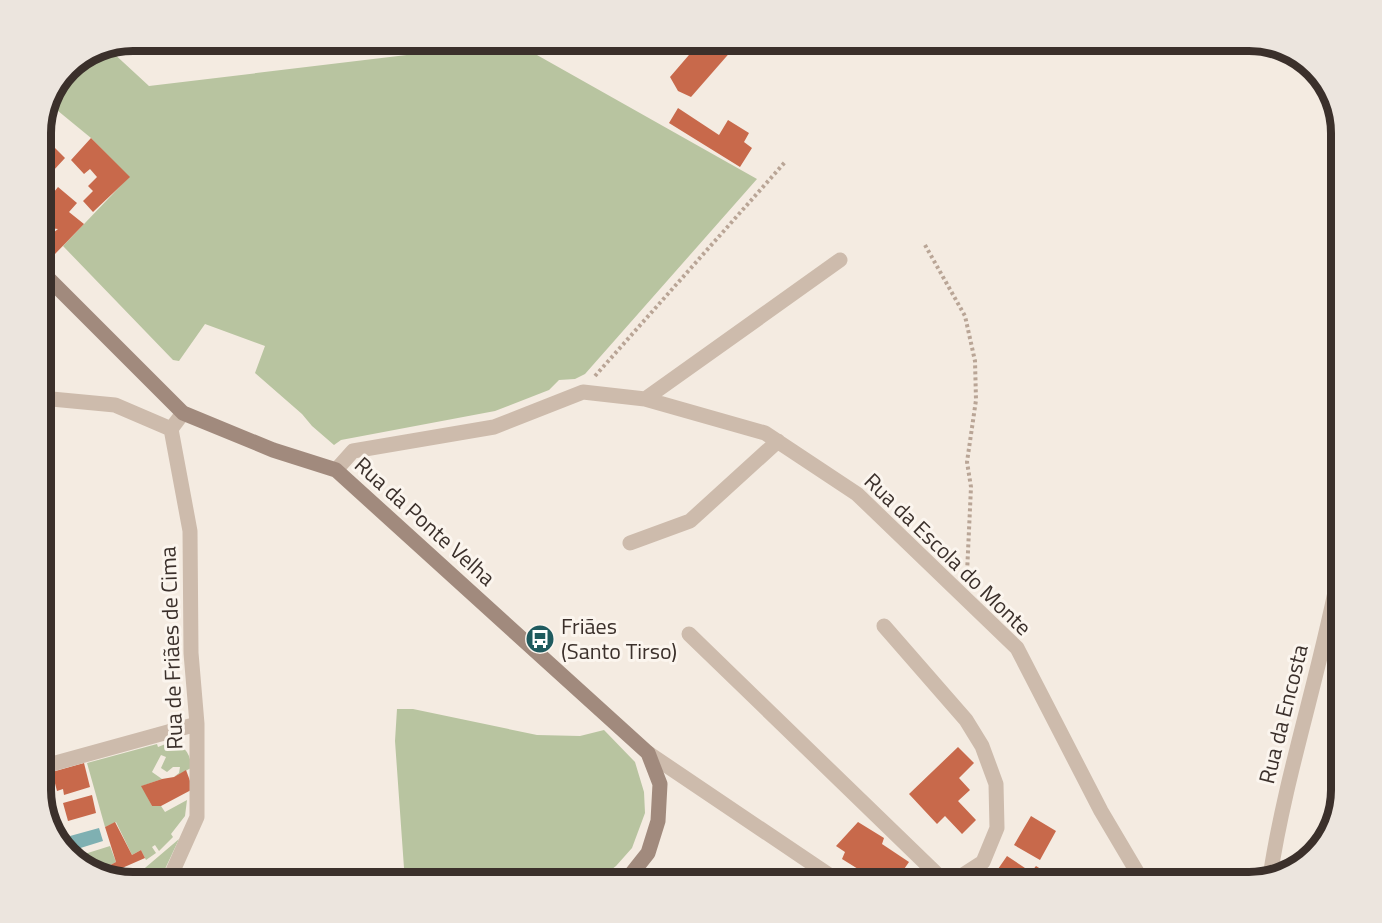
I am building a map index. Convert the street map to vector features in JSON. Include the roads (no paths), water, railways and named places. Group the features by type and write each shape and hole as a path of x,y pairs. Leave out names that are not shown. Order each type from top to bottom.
{"street":[{"path":"645,399 840,260"},
{"name":"Rua da Ponte Velha","path":"51,281 183,413 273,450 336,470 648,753 825,872"},
{"name":"Rua da Escola do Monte","path":"336,470 353,451 494,427 583,392 645,399 765,433 857,494 1017,648 1101,811 1137,872"},
{"path":"51,399 115,405 171,429 183,413"},
{"name":"Rua de Friães de Cima","path":"171,429 190,531 191,653 197,724 197,817 172,872"},
{"path":"630,543 690,521 778,441"},
{"name":"Rua da Encosta","path":"1272,868 1285,796 1317,676 1331,610"},
{"path":"884,626 966,720 982,746 996,784 997,828 983,862 968,872"},
{"path":"689,634 935,872"},
{"path":"51,764 197,724"},
{"name":"Rua da Ponte Velha","path":"633,872 648,853 658,821 660,784 648,753"}],"water":[{"path":"99,828 103,841 76,849 70,836"}],"place":[{"name":"Friães (Santo Tirso)","path":"540,639"}]}
